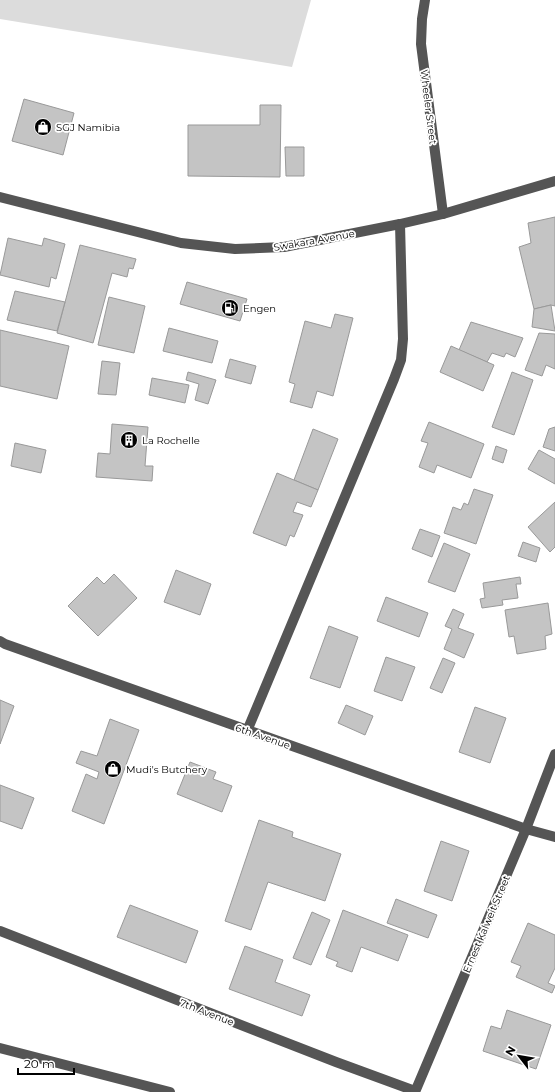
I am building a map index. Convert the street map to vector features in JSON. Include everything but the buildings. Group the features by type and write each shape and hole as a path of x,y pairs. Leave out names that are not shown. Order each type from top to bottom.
{"street":[{"name":"Wheeler Street","path":"425,0 422,19 421,44 443,214"},
{"name":"Swakara Avenue","path":"0,196 181,243 235,249 284,247 400,224 443,214 555,181"},
{"path":"247,731 401,360 403,340 400,224"},
{"name":"6th Avenue","path":"0,641 247,731 526,829 555,837"},
{"name":"Ernest Kalweit Street","path":"415,1092 526,829 555,754"},
{"name":"7th Avenue","path":"0,930 415,1092"},
{"path":"0,1048 170,1092"}],"shaded area":[{"path":"0,0 311,0 292,67 0,19"}],"place":[{"name":"SGJ Namibia","path":"43,127"},
{"name":"Engen","path":"230,308"},
{"name":"La Rochelle","path":"129,440"},
{"name":"Mudi's Butchery","path":"113,769"}]}
